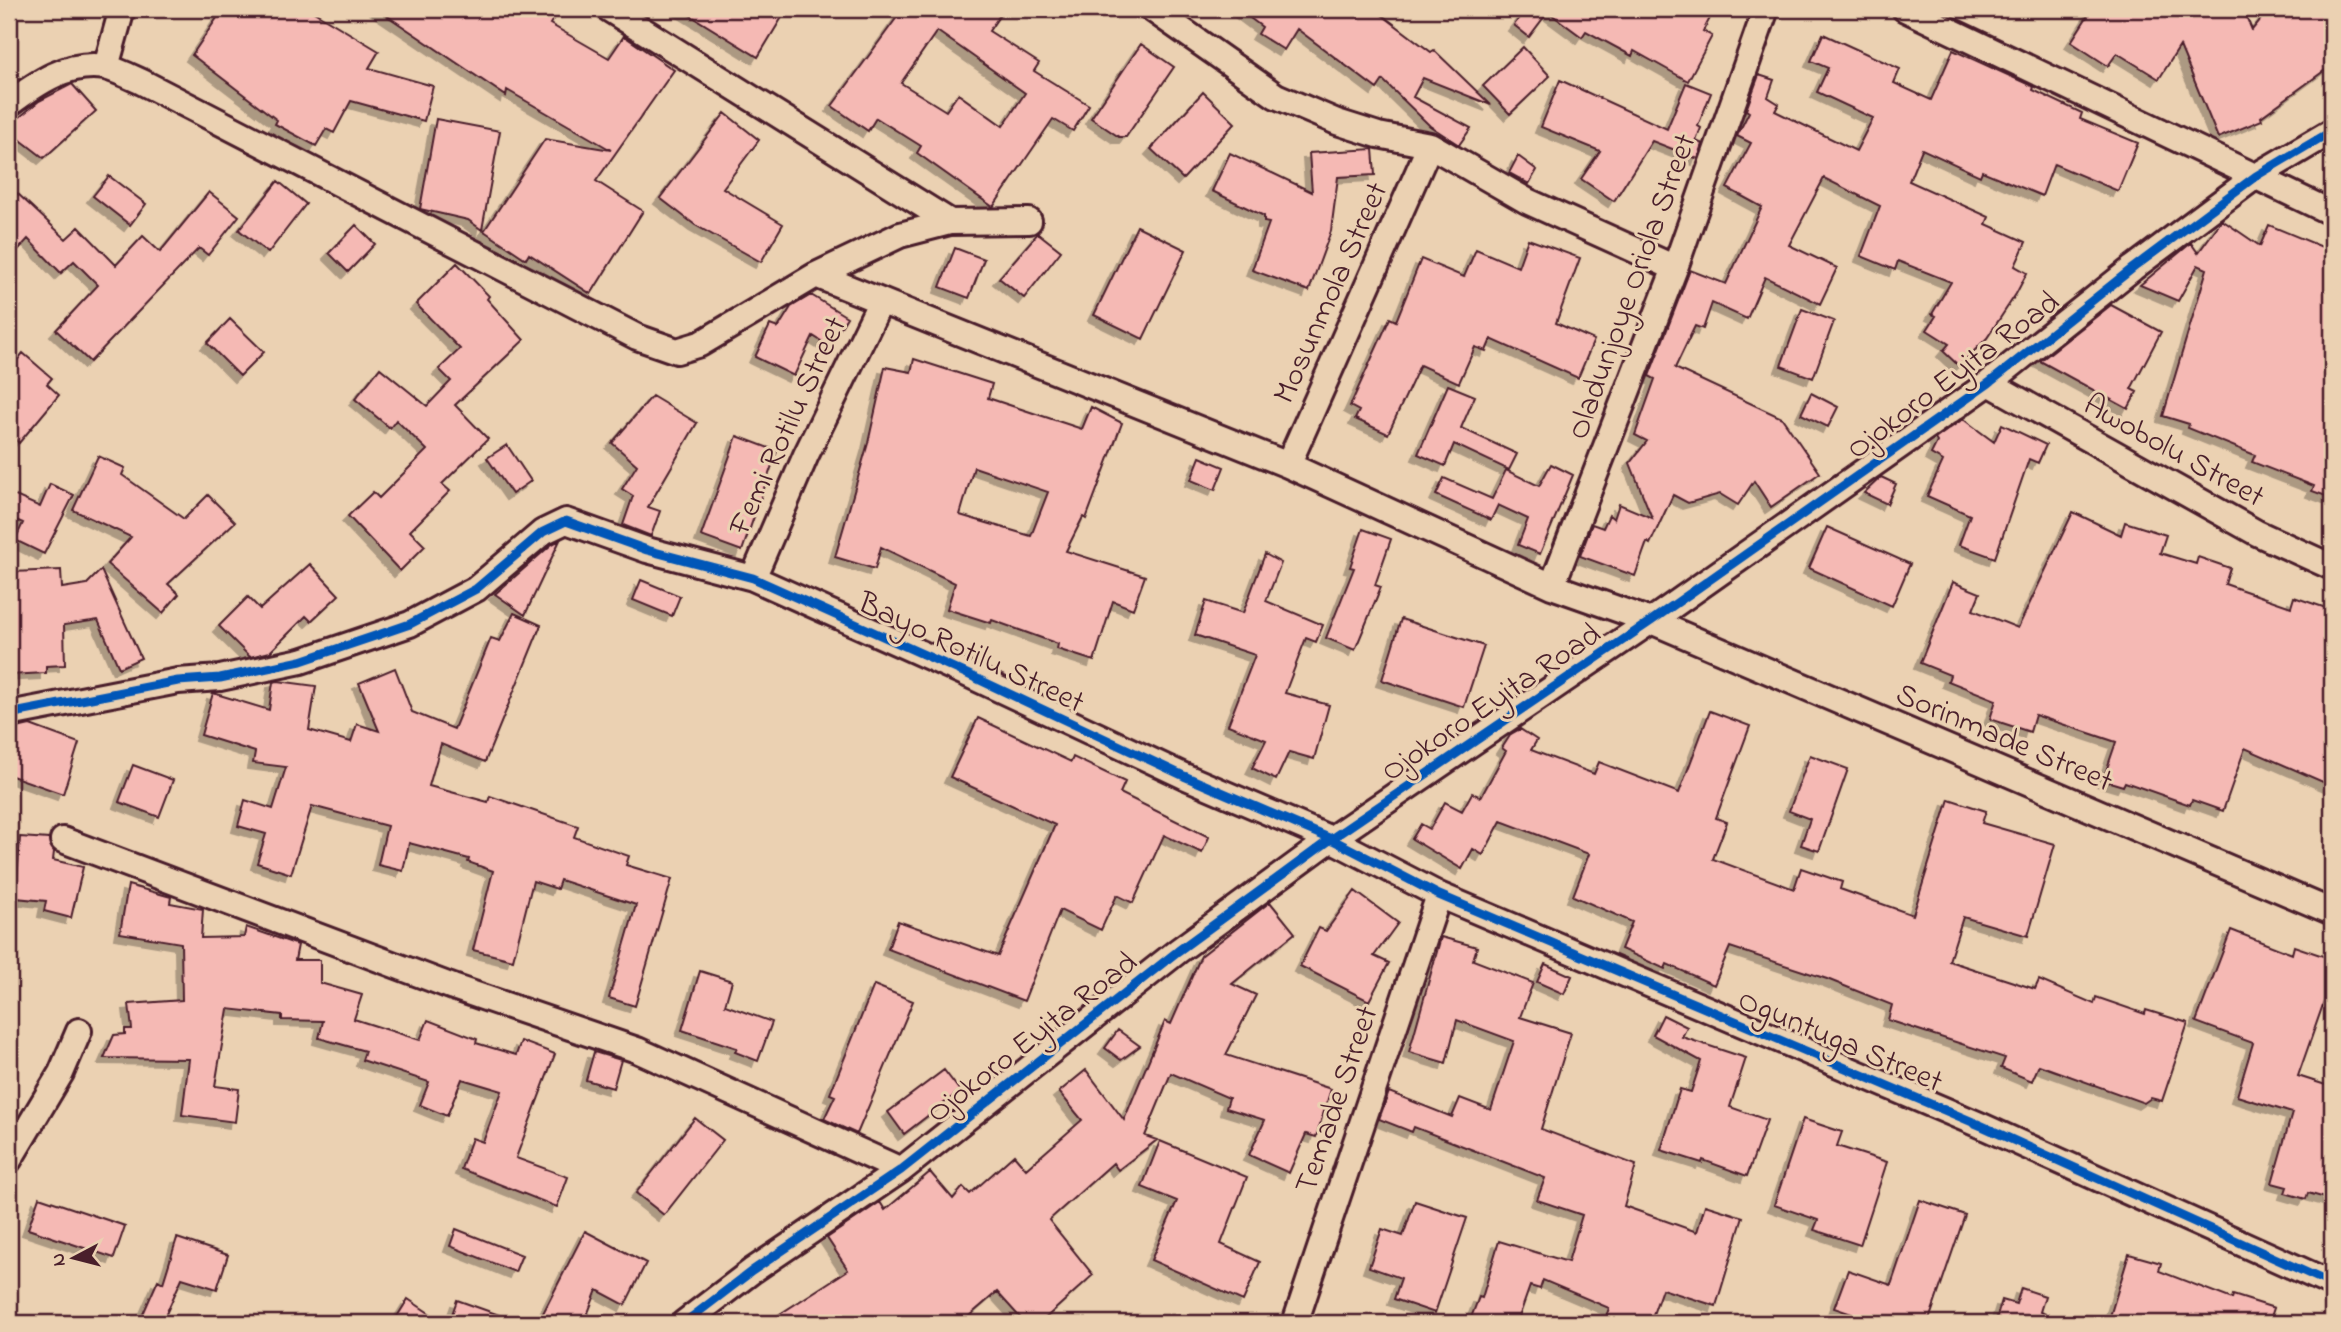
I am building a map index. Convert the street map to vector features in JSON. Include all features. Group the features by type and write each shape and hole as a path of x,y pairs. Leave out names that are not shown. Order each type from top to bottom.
{"street":[{"path":"106,67 122,9"},
{"path":"609,9 950,222"},
{"path":"1152,9 1276,96 1368,132 1430,145 1527,201 1675,268"},
{"name":"Oladunjoye Oriola Street","path":"1552,586 1675,268 1766,9"},
{"path":"1905,9 2332,213"},
{"path":"9,104 53,75 75,68 106,67 142,82 637,337 677,351 700,344 816,275 900,235 950,222 1030,221"},
{"name":"Ojokoro Eyita Road","path":"684,1323 752,1271 901,1170 1178,951 1331,839 1651,621 1989,383 2133,268 2256,176 2332,131"},
{"name":"Mosunmola Street","path":"1289,465 1430,145"},
{"name":"Sorinmade Street","path":"816,275 1289,465 1552,586 1651,621 2332,912"},
{"name":"Femi Rotilu Street","path":"753,578 806,454 880,301"},
{"name":"Awobolu Street","path":"1989,383 2257,533 2332,567"},
{"name":"Bayo Rotilu Street","path":"9,714 178,681 220,678 301,661 410,624 476,589 556,523 566,521 647,550 753,578 1184,776 1331,839"},
{"name":"Oguntuga Street","path":"1331,839 1439,895 1982,1126 2332,1284"},
{"path":"63,840 453,987 637,1049 901,1170"},
{"name":"Temade Street","path":"1295,1323 1439,895"},
{"path":"9,1160 61,1073 79,1031"}],"building":[{"path":"223,9 309,9 379,51 369,68 433,86 424,121 351,101 334,133 326,129 316,146 275,124 277,120 192,55"},
{"path":"377,9 560,9 550,24 609,58 624,36 674,70 596,181 643,211 591,294 529,254 526,259 484,231 545,139 611,150 507,90 506,96"},
{"path":"680,9 787,9 758,57"},
{"path":"903,9 1004,9 989,31 1039,63 1034,71 1089,105 1073,131 1053,119 993,207 917,153 921,146 876,118 868,131 832,106","holes":["937,31 1025,93 1003,126 958,94 946,111 901,83"]},
{"path":"1238,9 1374,9 1431,52 1434,50 1491,105 1423,78 1413,97 1471,128 1459,145 1430,126 1383,80 1377,89 1297,29 1284,50 1258,34 1262,27"},
{"path":"1526,9 1715,9 1703,31 1712,36 1688,81 1634,51 1632,56 1586,31 1582,37 1548,12 1529,37 1514,25"},
{"path":"2092,9 2243,9 2252,30 2269,9 2332,9 2332,65 2261,117 2262,120 2218,138 2180,46 2159,79 2117,53 2108,66 2071,42"},
{"path":"1823,34 1900,69 1894,83 1931,100 1953,50 2034,87 2033,90 2082,113 2080,119 2138,143 2118,191 2054,164 2042,196 1982,171 1980,176 1922,149 1909,181 1989,217 1986,224 2026,242 2015,266 2027,273 2016,294 1987,338 1959,366 1943,351 1949,344 1927,330 1936,316 1932,314 1951,282 1898,261 1895,270 1861,256 1880,206 1824,178 1789,245 1837,268 1820,304 1765,277 1747,319 1712,303 1703,329 1695,326 1675,368 1782,418 1820,473 1771,507 1754,481 1738,505 1720,494 1688,503 1673,495 1650,544 1647,542 1635,576 1580,556 1592,524 1603,528 1609,515 1614,519 1619,504 1652,518 1630,463 1647,441 1635,435 1655,379 1649,376 1690,270 1726,284 1762,207 1727,188 1751,143 1737,136 1749,112 1746,110 1759,75 1774,80 1768,97 1779,104 1775,111 1856,151 1873,118 1817,92 1828,68 1811,61"},
{"path":"1141,44 1174,67 1126,137 1119,137 1091,118"},
{"path":"1523,47 1550,76 1510,114 1483,86"},
{"path":"1560,80 1667,129 1686,83 1711,93 1698,126 1701,128 1696,141 1703,144 1698,159 1652,141 1614,201 1581,179 1600,151 1541,127"},
{"path":"72,84 96,111 44,158 9,131 9,126 39,101"},
{"path":"1203,92 1235,123 1183,179 1151,149"},
{"path":"725,113 759,140 723,188 783,224 761,262 695,225 660,198"},
{"path":"436,119 500,131 482,230 468,220 420,209"},
{"path":"1373,149 1375,175 1338,177 1331,231 1309,291 1252,270 1269,223 1264,222 1264,216 1212,191 1230,153 1312,192 1309,153"},
{"path":"1518,156 1537,170 1529,184 1509,173"},
{"path":"109,176 146,204 130,225 93,196"},
{"path":"278,181 306,204 268,253 239,230"},
{"path":"209,192 239,216 208,255 199,248 90,362 56,330 98,285 74,261 61,273 28,239 9,260 9,202 17,193 66,239 79,227 116,265 143,236 160,252"},
{"path":"2222,220 2260,246 2269,225 2332,251 2332,498 2312,491 2314,486 2252,462 2255,455 2188,428 2189,424 2163,416 2207,269 2198,265 2178,301 2140,285 2191,243 2198,253"},
{"path":"356,225 375,244 348,272 329,253"},
{"path":"1137,226 1186,250 1143,339 1094,315"},
{"path":"1038,233 1061,251 1024,298 999,278"},
{"path":"1528,239 1580,258 1556,323 1594,340 1578,378 1491,339 1486,351 1475,347 1459,383 1420,365 1388,434 1355,419 1359,411 1350,406 1390,318 1396,321 1421,259 1464,277 1476,249 1518,267"},
{"path":"955,248 984,259 969,298 940,287"},
{"path":"457,263 489,296 487,299 524,340 455,405 488,439 442,484 450,491 410,531 425,546 400,571 348,516 373,492 379,498 427,450 396,420 390,428 355,399 380,368 427,406 451,381 439,369 460,349 416,304"},
{"path":"811,295 847,317 829,346 813,336 794,376 755,357 770,325 778,328 791,307"},
{"path":"2111,305 2161,332 2131,389 2137,392 2128,409 2040,361"},
{"path":"1802,309 1834,321 1813,378 1781,366"},
{"path":"230,319 264,352 240,376 207,343"},
{"path":"23,353 52,378 47,384 59,395 19,443 9,434 9,370"},
{"path":"914,359 992,384 988,398 1082,429 1091,407 1122,423 1086,519 1083,517 1066,551 1145,576 1133,609 1113,601 1094,661 1057,649 1058,644 992,620 991,623 947,609 955,583 881,547 875,569 835,557 868,443 885,367 911,372","holes":["974,467 1048,492 1031,536 960,515"]},
{"path":"1448,385 1475,396 1461,428 1517,454 1509,470 1454,444 1445,466 1418,454"},
{"path":"1811,393 1838,407 1828,427 1801,414"},
{"path":"652,396 697,423 648,507 660,511 651,536 623,525 633,496 622,489 637,465 612,443"},
{"path":"1963,419 1994,442 2002,424 2046,445 2038,463 2029,459 1995,558 1959,545 1970,515 1927,496 1943,461 1931,454 1937,442 1935,439"},
{"path":"737,436 777,451 742,551 701,536"},
{"path":"507,445 531,481 512,494 487,458"},
{"path":"98,456 125,468 122,475 184,519 208,495 235,522 168,584 179,594 163,613 107,564 131,537 73,510"},
{"path":"1200,457 1224,467 1215,490 1191,480"},
{"path":"1551,464 1573,475 1540,554 1518,545 1528,519 1498,505 1491,520 1436,495 1444,478 1492,499 1506,470 1539,486"},
{"path":"1881,477 1896,484 1887,504 1864,493"},
{"path":"50,484 74,495 44,554 15,540 23,523 9,517 9,493 40,507"},
{"path":"2073,512 2121,535 2125,522 2166,535 2160,553 2196,564 2198,557 2230,568 2225,584 2291,607 2294,597 2332,610 2332,786 2245,748 2223,811 2192,800 2190,805 2125,782 2123,786 2103,780 2116,742 2035,715 2030,732 1990,719 1996,700 1948,681 1950,675 1920,663 1953,582 1980,593 1973,610 2018,628"},
{"path":"1827,527 1910,564 1892,606 1809,568"},
{"path":"1363,529 1391,539 1375,585 1381,587 1355,650 1326,638 1354,568 1350,567"},
{"path":"560,540 525,615 495,594 551,545"},
{"path":"1265,554 1281,563 1266,601 1323,625 1316,642 1306,638 1285,693 1329,705 1314,759 1289,752 1276,780 1252,768 1266,740 1228,725 1255,655 1195,635 1206,601 1243,613"},
{"path":"310,564 339,595 311,621 306,616 270,652 250,657 219,626 248,597 260,609"},
{"path":"61,570 62,588 87,584 101,570 141,658 119,668 98,620 64,625 65,665 46,666 46,673 9,675 12,572"},
{"path":"641,580 680,596 672,616 633,600"},
{"path":"514,613 541,625 485,762 441,744 429,786 488,802 490,796 578,826 574,837 629,856 626,865 672,879 635,1006 609,998 636,905 560,880 557,889 533,881 513,960 473,950 493,871 468,862 469,859 409,843 403,871 378,865 387,826 312,806 291,874 257,863 266,834 238,826 245,800 273,809 286,767 253,763 255,752 201,735 213,693 269,710 273,682 278,681 316,686 309,730 351,742 357,724 379,731 359,683 395,668 412,712 454,729 491,638 500,641"},
{"path":"1401,619 1484,646 1464,707 1382,680"},
{"path":"1710,711 1750,726 1716,818 1727,822 1713,859 1794,889 1801,868 1842,882 1840,889 1913,915 1949,799 1986,811 1982,823 2055,844 2028,936 1963,917 1949,961 2035,989 2039,980 2094,1004 2096,997 2145,1014 2146,1010 2188,1023 2162,1101 2151,1098 2144,1103 2039,1065 2032,1081 2001,1068 2005,1058 1888,1020 1892,1005 1827,979 1730,947 1714,985 1667,964 1665,969 1621,949 1632,922 1573,896 1589,854 1501,821 1483,855 1473,849 1462,869 1412,839 1421,824 1430,829 1445,802 1462,811 1472,793 1481,797 1506,751 1502,748 1511,734 1520,729 1537,740 1531,750 1594,774 1599,762 1679,793"},
{"path":"978,718 1071,762 1073,757 1125,782 1120,793 1209,837 1202,853 1164,835 1133,903 1117,895 1101,930 1060,910 1024,1001 888,949 898,921 998,956 1055,825 950,777"},
{"path":"30,725 79,743 63,794 9,775 9,759 17,728"},
{"path":"1810,755 1848,769 1819,851 1801,845 1810,819 1789,811"},
{"path":"133,765 173,780 159,817 119,802"},
{"path":"20,837 49,839 54,852 53,860 83,867 71,918 44,911 46,901 16,898"},
{"path":"128,885 171,897 170,903 203,909 201,938 244,937 246,927 298,945 295,960 320,960 320,983 362,995 354,1019 420,1040 428,1020 477,1039 476,1043 516,1055 521,1041 555,1054 516,1158 568,1177 557,1207 461,1169 472,1138 483,1142 502,1091 462,1079 447,1116 420,1105 429,1082 362,1060 365,1051 319,1038 323,1021 282,1020 282,1015 228,1009 215,1086 239,1089 235,1122 182,1115 189,1059 104,1058 114,1035 125,1034 125,1029 132,1029 129,1004 182,1000 181,943 120,933"},
{"path":"1355,891 1398,923 1374,956 1389,963 1369,1001 1300,966 1319,928 1326,931"},
{"path":"1270,902 1295,933 1232,984 1256,995 1226,1055 1331,1089 1316,1137 1306,1134 1289,1173 1249,1155 1265,1120 1226,1108 1229,1098 1171,1073 1145,1136 1157,1140 1118,1170 1113,1163 1049,1220 1093,1275 1040,1323 1025,1323 997,1292 961,1323 766,1323 848,1270 827,1238 880,1202 885,1210 930,1172 953,1199 963,1187 970,1194 1014,1155 1026,1169 1082,1120 1059,1092 1086,1070 1124,1120 1165,1021 1171,1024 1201,956"},
{"path":"2231,930 2292,954 2294,946 2332,959 2332,979 2298,1076 2332,1087 2332,1200 2308,1193 2306,1199 2285,1193 2287,1187 2272,1183 2292,1113 2237,1096 2253,1043 2196,1022"},
{"path":"1441,937 1477,947 1473,960 1533,983 1520,1017 1571,1033 1541,1129 1636,1165 1624,1206 1697,1232 1705,1205 1743,1217 1716,1306 1662,1289 1650,1323 1604,1323 1609,1308 1543,1280 1540,1289 1530,1286 1517,1323 1469,1323 1479,1297 1482,1298 1499,1241 1568,1262 1582,1215 1537,1200 1545,1178 1414,1127 1412,1132 1379,1119 1389,1092 1452,1117 1460,1098 1491,1110 1514,1041 1457,1020 1446,1063 1409,1052"},
{"path":"1545,964 1572,976 1564,994 1537,982"},
{"path":"700,971 732,981 725,1005 772,1022 758,1061 735,1052 737,1048 682,1030"},
{"path":"874,985 913,1001 857,1134 824,1119 835,1096 830,1094"},
{"path":"1663,1015 1687,1027 1682,1037 1746,1058 1730,1107 1767,1120 1747,1176 1703,1160 1702,1163 1661,1150 1680,1089 1691,1092 1701,1061 1653,1035"},
{"path":"1118,1030 1140,1046 1121,1060 1105,1048"},
{"path":"594,1052 621,1060 613,1088 586,1080"},
{"path":"944,1070 960,1091 904,1134 888,1112"},
{"path":"695,1118 723,1140 664,1215 636,1193"},
{"path":"1803,1119 1842,1132 1837,1146 1887,1162 1860,1245 1814,1230 1818,1220 1774,1205"},
{"path":"1160,1141 1247,1177 1221,1244 1260,1262 1243,1301 1151,1260 1177,1201 1142,1187"},
{"path":"39,1197 125,1226 114,1258 28,1229"},
{"path":"1920,1200 1965,1215 1928,1323 1878,1323 1834,1308 1848,1270 1891,1285"},
{"path":"1415,1201 1467,1218 1435,1313 1394,1299 1401,1278 1369,1267 1382,1229 1403,1236"},
{"path":"456,1229 522,1255 515,1272 450,1246"},
{"path":"585,1231 646,1263 625,1305 597,1290 584,1323 538,1323"},
{"path":"177,1238 228,1255 217,1289 182,1278 162,1323 139,1323 158,1280 163,1283"},
{"path":"2129,1254 2161,1263 2159,1271 2232,1299 2233,1295 2274,1308 2269,1323 2108,1323"},
{"path":"2021,1288 2045,1296 2040,1312 2062,1320 2061,1323 1995,1323 2002,1300 2016,1304"},
{"path":"408,1299 444,1323 393,1323"},
{"path":"457,1300 516,1321 516,1323 449,1323"}],"cycle path":[{"path":"684,1323 752,1271 901,1170 1178,951 1331,839 1651,621 1989,383 2133,268 2256,176 2332,131"},
{"path":"9,714 178,681 220,678 301,661 410,624 476,589 543,532 566,521 647,550 753,578 965,673 1184,776 1331,839 1439,895 1982,1126 2332,1284"}]}
